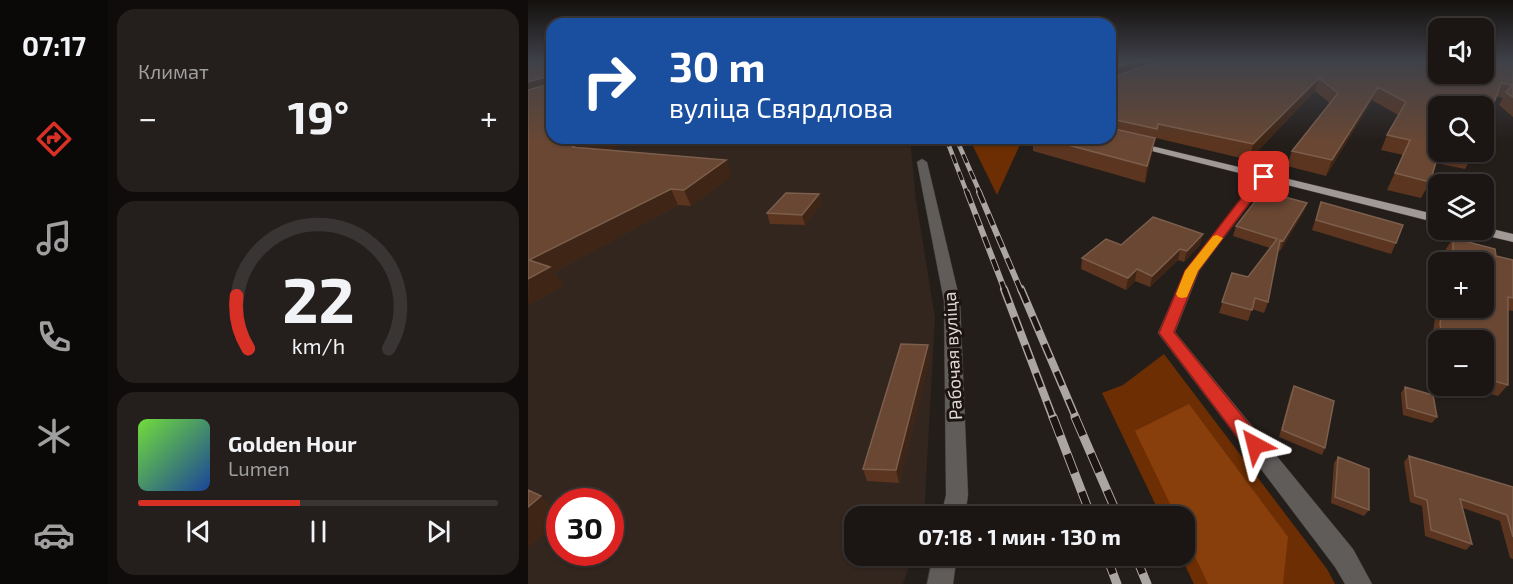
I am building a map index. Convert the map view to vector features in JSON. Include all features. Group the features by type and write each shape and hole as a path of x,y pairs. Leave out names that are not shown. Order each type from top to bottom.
{"main road":[{"path":"1116,141 1428,217"},
{"path":"1494,233 1513,238"}],"street":[{"name":"Рабочая вуліца","path":"922,162 952,301 957,495 955,506"},
{"path":"1264,177 1192,271 1166,333 1344,558 1359,584"},
{"path":"940,584 943,566"}],"shaded area":[{"path":"528,128 546,136 546,144 911,144 916,200 935,318 925,506 844,506 844,566 909,566 903,584 528,584"},
{"path":"972,144 1020,144 997,195"},
{"path":"1164,354 1327,569 1335,584 1194,584 1185,566 1195,566 1195,506 1156,506 1102,393 1123,385"},
{"path":"1189,404 1288,537 1283,584 1208,584 1195,556 1195,506 1171,506 1135,431"}],"building":[{"path":"546,88 546,144 580,144 572,147 726,160 684,190 671,189 529,260 550,267 528,279 528,90"},
{"path":"1116,88 1309,88 1253,144 1158,124 1157,129 1116,120"},
{"path":"1332,88 1377,88 1332,160 1292,151 1338,93"},
{"path":"1380,88 1499,88 1494,103 1494,96 1428,96 1428,162 1436,162 1432,174 1428,174 1428,181 1395,173 1410,140 1387,135 1406,102"},
{"path":"1509,88 1513,88 1513,97 1506,92"},
{"path":"1116,129 1155,138 1147,166 1064,144 1116,144"},
{"path":"1263,191 1307,203 1283,241 1280,240 1268,302 1255,298 1252,310 1222,302 1232,273 1248,277 1277,239 1236,226"},
{"path":"786,193 819,194 802,215 767,213"},
{"path":"1321,202 1403,225 1396,243 1316,220"},
{"path":"1153,217 1203,234 1187,251 1180,249 1152,276 1137,269 1128,278 1082,258 1106,239 1121,245"},
{"path":"1453,240 1461,240 1495,249 1496,256 1513,260 1513,298 1508,297 1508,385 1494,381 1494,330 1441,330 1441,318 1494,318 1494,252 1453,252"},
{"path":"901,344 928,345 896,470 863,469"},
{"path":"1294,386 1334,401 1325,448 1282,430"},
{"path":"1405,387 1433,396 1437,417 1407,408"},
{"path":"1409,456 1513,487 1513,537 1507,515 1460,499 1472,544 1431,530 1427,500 1415,496"},
{"path":"1338,457 1369,469 1369,510 1335,497"},
{"path":"528,490 541,496 528,507"}],"railway":[{"path":"948,144 967,193"},
{"path":"959,144 980,193"},
{"path":"967,192 1005,291"},
{"path":"979,192 1021,291"},
{"path":"1004,289 1053,418"},
{"path":"1021,289 1076,418"},
{"path":"1053,417 1087,506"},
{"path":"1075,417 1114,506"},
{"path":"1110,566 1117,584"},
{"path":"1140,566 1147,584"}],"slow traffic":[{"path":"1182,294 1192,271 1217,238"}],"route":[{"path":"1255,445 1166,333 1192,271 1264,177"}]}
